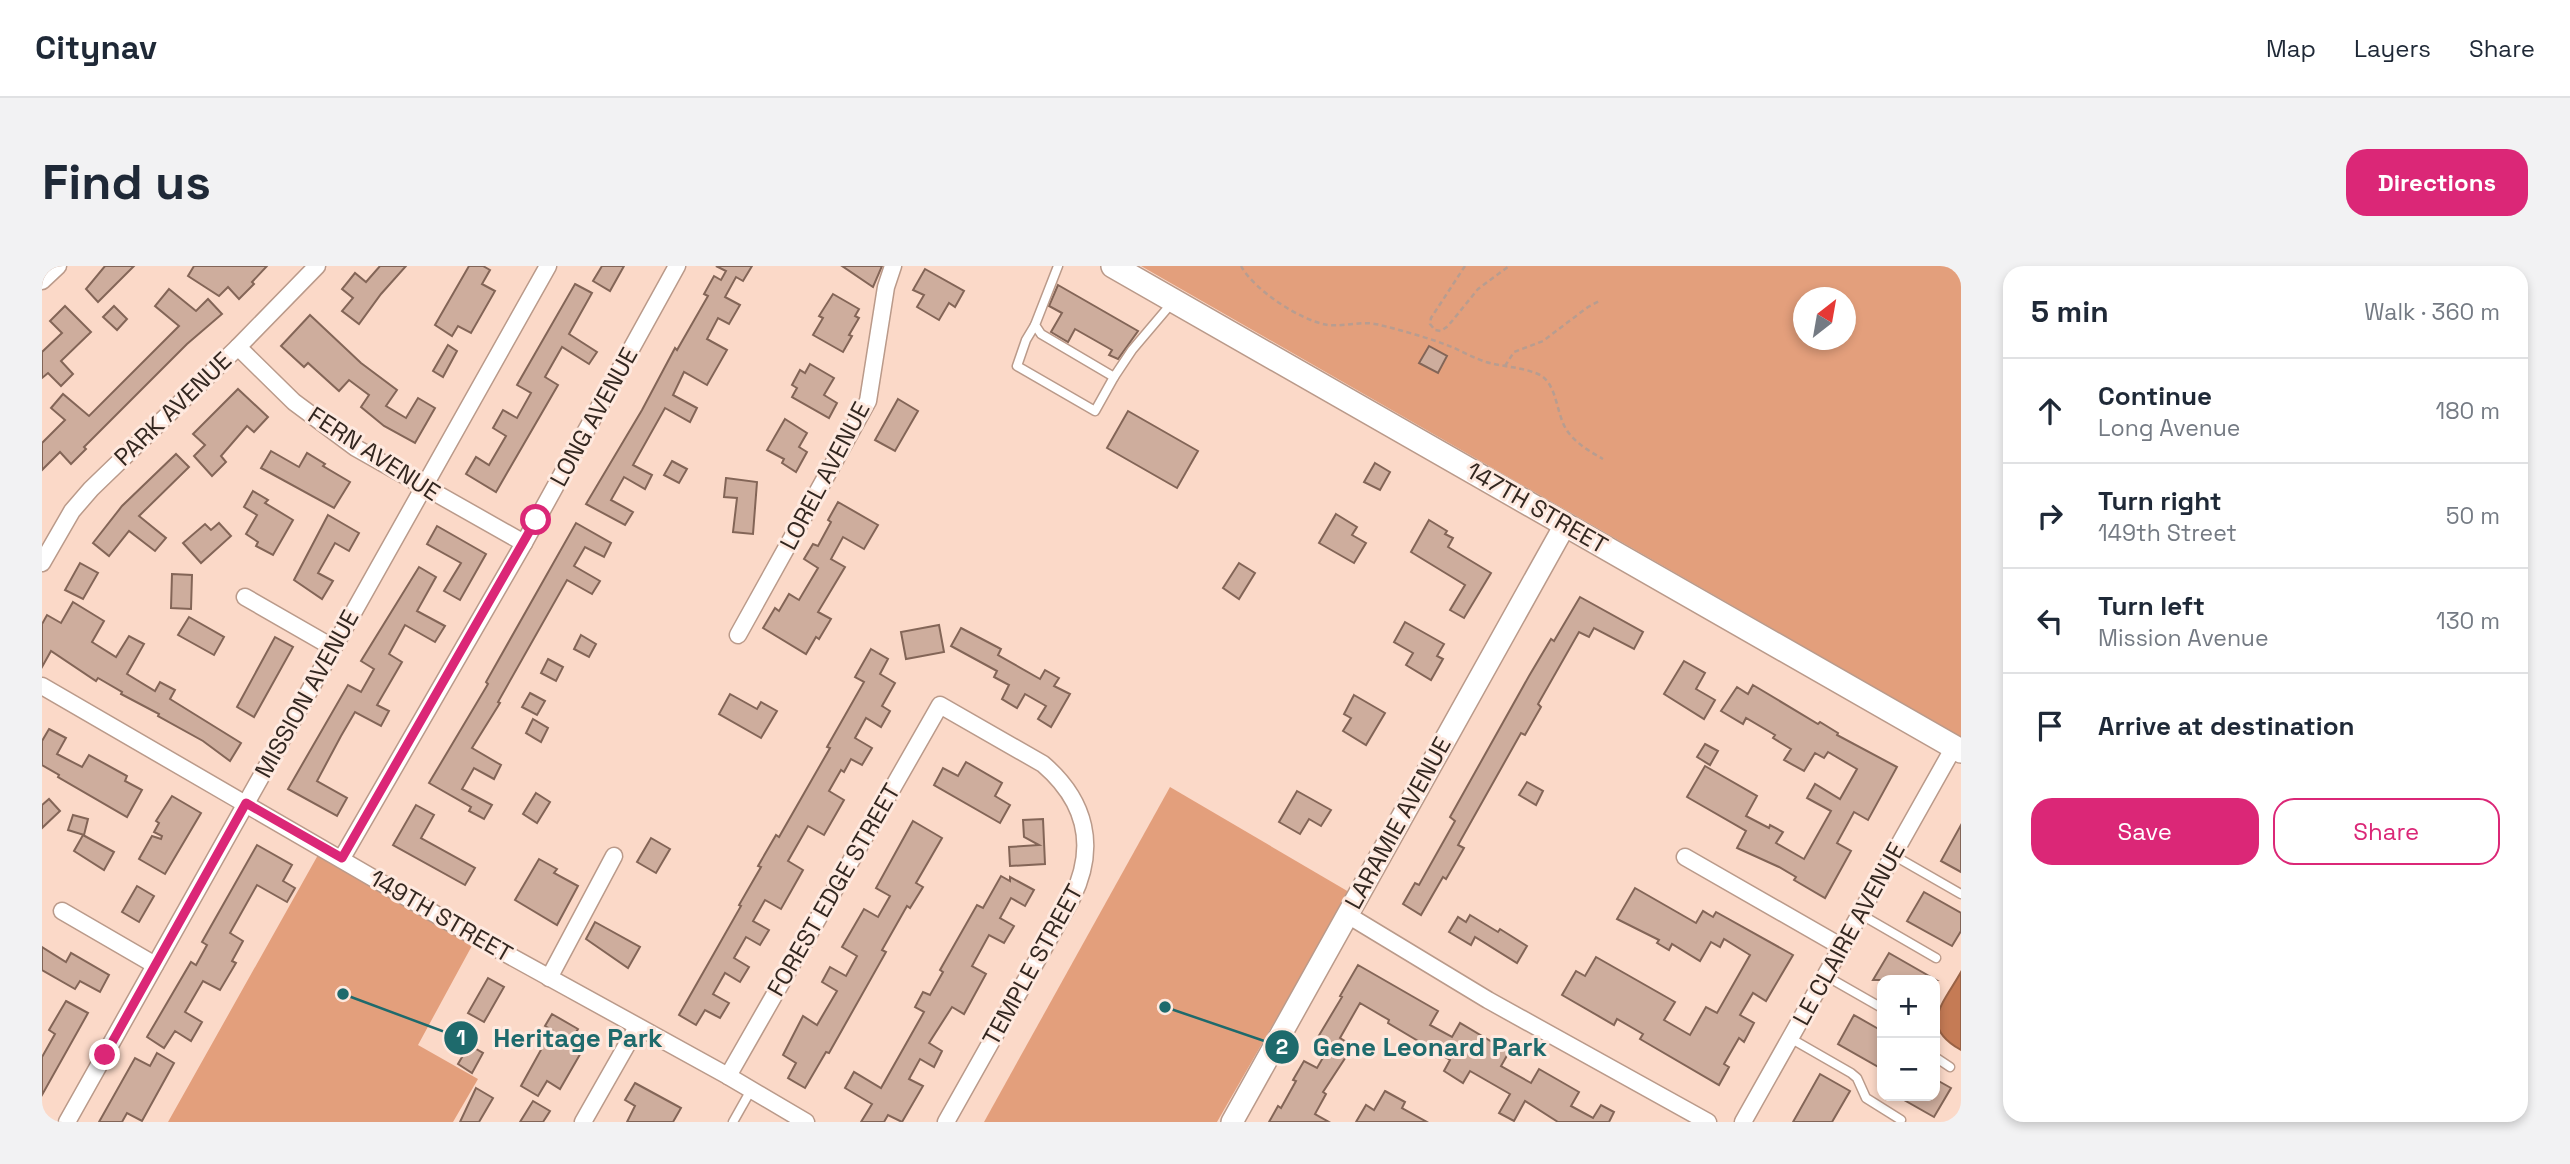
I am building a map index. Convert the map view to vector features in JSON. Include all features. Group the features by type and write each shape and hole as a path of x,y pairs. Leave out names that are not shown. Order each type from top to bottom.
{"main road":[{"name":"147TH STREET","path":"1112,266 1957,749"}],"street":[{"path":"42,281 58,266"},
{"name":"PARK AVENUE","path":"42,563 72,511 91,489 238,347 317,266"},
{"name":"MISSION AVENUE","path":"67,1122 548,266"},
{"name":"LONG AVENUE","path":"342,858 524,543 677,266"},
{"name":"LOREL AVENUE","path":"738,635 868,401 886,287 894,266"},
{"name":"FERN AVENUE","path":"238,347 294,402 356,448 524,543"},
{"name":"LARAMIE AVENUE","path":"1232,1122 1565,525"},
{"path":"245,597 332,647"},
{"name":"149TH STREET","path":"42,686 549,978 728,1076 802,1121"},
{"name":"FOREST EDGE STREET","path":"728,1076 940,705"},
{"name":"TEMPLE STREET","path":"940,705 1043,764 1054,774 1068,789 1084,827 1086,844 1084,866 1072,898 946,1122"},
{"name":"LE CLAIRE AVENUE","path":"1743,1122 1893,855 1957,749"},
{"path":"549,978 614,856"},
{"path":"1685,857 1842,947"},
{"path":"62,911 155,965"},
{"path":"1346,915 1488,1000 1708,1122"},
{"path":"583,1122 638,1027"}],"lane":[{"path":"1058,266 1017,366 1095,411 1132,350 1173,301"},
{"path":"1035,325 1041,334 1114,377"},
{"path":"1893,855 1961,894"},
{"path":"1860,914 1936,958"},
{"path":"1826,976 1877,1005"},
{"path":"1790,1038 1851,1073 1857,1078 1866,1098 1902,1120"},
{"path":"1940,1060 1950,1067"},
{"path":"733,1122 751,1090"}],"path":[{"path":"1241,266 1265,292 1282,304 1319,322 1335,325 1366,322 1430,340 1487,362 1528,370 1545,378 1551,388 1560,418 1570,434 1603,459"},
{"path":"1465,266 1431,318 1430,324 1435,330 1441,331 1448,326 1478,289 1509,266"},
{"path":"1506,366 1514,352 1543,341 1577,314 1601,300"},
{"path":"1430,340 1435,330"}],"shaded area":[{"path":"1141,266 1961,266 1961,737"},
{"path":"1170,787 1349,892 1217,1122 984,1122"},
{"path":"318,855 474,942 418,1045 478,1079 453,1122 168,1122"},
{"path":"1961,972 1961,1050 1940,1032 1942,1004"}],"building":[{"path":"105,266 134,266 98,302 86,289"},
{"path":"194,266 267,266 239,299 228,287 219,296 188,276"},
{"path":"380,266 406,266 359,324 342,311 353,298 342,289 355,273 366,282"},
{"path":"469,266 483,266 490,270 482,284 495,291 471,333 458,326 452,336 435,325"},
{"path":"602,266 624,266 610,291 593,281"},
{"path":"716,266 752,266 743,281 736,277 725,297 740,305 729,324 718,318 707,339 727,350 707,385 684,372 673,395 697,408 690,422 665,408 633,465 652,475 645,489 624,477 611,500 633,512 625,525 586,504 675,348 677,350 708,296 704,294 714,276 721,280 726,271"},
{"path":"842,266 882,266 873,287"},
{"path":"925,269 964,291 955,307 949,303 939,320 917,307 924,295 913,290"},
{"path":"575,284 592,293 569,334 597,352 589,364 562,347 545,377 558,385 496,492 466,474 476,457 489,465 506,436 493,428 503,410 517,418 531,393 517,385"},
{"path":"1058,285 1138,331 1118,359 1109,355 1112,350 1075,329 1068,342 1051,332 1062,313 1049,306"},
{"path":"169,289 196,311 208,299 222,314 187,344 84,447 86,449 71,464 60,452 42,470 42,443 65,420 51,408 63,394 89,416 179,326 155,306"},
{"path":"833,294 859,309 855,316 859,318 843,352 813,335 823,318 819,316"},
{"path":"65,306 91,332 61,361 73,374 61,386 48,373 42,378 42,352 62,333 50,321"},
{"path":"114,306 127,319 117,330 103,317"},
{"path":"310,315 361,363 397,390 386,406 406,418 418,398 435,408 415,443 384,426 361,407 369,395 349,380 339,391 308,363 304,367 281,346"},
{"path":"448,345 457,351 443,377 433,371"},
{"path":"1429,346 1447,356 1438,373 1419,363"},
{"path":"810,364 834,378 824,395 837,403 829,418 792,397 797,388 792,385 800,370 805,373"},
{"path":"238,389 268,417 254,432 247,426 221,456 226,462 212,476 194,456 205,445 193,434"},
{"path":"898,399 918,411 895,451 875,440"},
{"path":"1128,411 1198,451 1177,488 1107,448"},
{"path":"785,419 807,433 799,447 807,452 796,472 782,463 784,459 767,450"},
{"path":"271,451 299,467 307,453 350,482 334,508 261,468"},
{"path":"176,454 189,467 139,516 166,538 155,551 129,531 109,556 93,543 122,506"},
{"path":"672,461 687,469 679,483 664,475"},
{"path":"1375,463 1390,472 1380,490 1364,482"},
{"path":"726,478 757,482 753,534 733,532 737,498 724,497"},
{"path":"253,491 268,500 265,503 293,520 273,555 256,546 258,542 246,534 257,515 244,507"},
{"path":"838,502 878,525 864,549 843,537 831,559 845,567 818,612 831,619 806,654 763,628 775,608 779,611 789,594 799,600 818,568 804,559 813,544 818,546"},
{"path":"1336,514 1357,527 1352,535 1366,543 1354,563 1319,543"},
{"path":"328,515 359,533 349,551 335,543 318,573 333,581 322,599 294,580"},
{"path":"1429,520 1453,538 1448,547 1491,573 1464,618 1450,610 1465,585 1411,552"},
{"path":"219,523 231,536 201,563 183,543 205,524 211,530"},
{"path":"576,523 611,543 604,557 585,547 574,566 600,581 592,594 567,580 498,702 500,703 472,748 501,765 494,779 474,768 462,789 492,805 484,819 469,811 471,807 429,783 488,684 486,682"},
{"path":"437,526 486,554 460,600 444,591 461,563 427,544"},
{"path":"80,563 98,573 83,599 65,590"},
{"path":"1239,563 1255,573 1239,599 1223,588"},
{"path":"419,567 436,577 417,611 445,626 435,642 405,625 389,654 402,662 377,705 389,711 381,726 355,712 341,736 317,781 347,798 337,816 288,789 348,685 361,692 374,669 361,661"},
{"path":"172,574 192,575 191,609 171,608"},
{"path":"1580,597 1643,632 1634,649 1594,628 1589,637 1579,632 1538,704 1541,707 1525,735 1521,733 1458,845 1464,848 1421,915 1403,904 1415,883 1419,885 1455,821 1450,817 1529,676"},
{"path":"73,602 104,621 92,642 116,657 129,636 144,644 127,674 155,691 160,682 175,690 170,699 241,743 230,761 203,741 98,678 96,681 51,651 42,667 42,624 47,615 61,623"},
{"path":"189,617 224,637 214,655 178,635"},
{"path":"1405,622 1444,644 1437,656 1443,659 1431,680 1406,665 1413,653 1394,642"},
{"path":"939,625 944,652 906,659 901,632"},
{"path":"961,628 1001,649 998,655 1040,679 1045,670 1059,678 1054,686 1070,694 1051,727 1038,719 1046,706 1025,694 1017,708 1002,699 1009,685 994,677 997,671 951,646"},
{"path":"581,635 596,644 589,657 574,649"},
{"path":"275,637 293,647 254,717 237,707"},
{"path":"871,649 888,659 880,674 895,683 882,706 890,711 881,727 866,718 855,738 872,748 862,765 851,759 829,791 844,800 824,835 808,826 788,861 803,870 781,909 765,900 753,921 769,930 760,945 746,937 734,958 749,967 740,982 725,973 713,994 729,1003 720,1018 705,1010 696,1025 679,1015 741,906 739,905 761,867 758,866 776,835 779,837 830,748 827,747 864,682 855,677"},
{"path":"548,659 563,667 556,681 541,673"},
{"path":"1684,661 1705,673 1696,689 1715,700 1704,719 1664,694"},
{"path":"1753,685 1897,767 1868,820 1854,812 1837,843 1851,851 1825,898 1794,880 1796,877 1779,867 1737,848 1746,831 1687,797 1705,766 1757,796 1746,816 1783,832 1776,843 1804,859 1831,811 1807,798 1815,784 1840,799 1857,769 1828,752 1824,758 1815,753 1804,771 1784,760 1791,749 1773,738 1775,735 1746,718 1743,724 1721,711 1737,687 1748,694"},
{"path":"530,693 545,701 537,715 522,707"},
{"path":"730,694 757,709 761,702 777,711 761,738 719,714"},
{"path":"1354,695 1385,713 1366,745 1343,731 1351,718 1344,714"},
{"path":"533,719 548,728 541,742 526,733"},
{"path":"49,729 66,738 57,754 82,767 89,755 127,776 125,781 142,790 127,817 42,765 42,741"},
{"path":"1705,744 1718,751 1710,765 1697,757"},
{"path":"966,762 1002,783 995,796 1010,805 1000,823 934,785 943,768 958,776"},
{"path":"1527,782 1543,791 1536,805 1519,795"},
{"path":"1297,791 1331,810 1321,826 1309,819 1300,834 1279,822"},
{"path":"536,793 550,802 537,823 523,814"},
{"path":"172,796 201,813 165,874 139,859 152,836 161,839 162,836 154,832 159,823 156,821"},
{"path":"49,799 60,811 42,828 42,805"},
{"path":"416,805 434,815 421,838 475,868 465,885 393,845"},
{"path":"73,815 88,819 84,835 68,830"},
{"path":"1043,819 1045,864 1010,866 1009,847 1039,845 1024,837 1023,820"},
{"path":"913,821 942,838 916,883 923,887 910,908 907,906 882,950 886,952 829,1053 826,1052 805,1088 788,1078 796,1063 783,1055 803,1016 817,1025 837,991 822,982 830,967 846,976 857,956 842,947 864,909 878,917 890,896 876,888"},
{"path":"1961,825 1961,872 1941,861"},
{"path":"83,835 114,852 104,870 74,851"},
{"path":"651,838 670,849 656,873 637,862"},
{"path":"257,845 292,865 283,881 295,888 287,902 257,885 230,933 243,941 232,961 236,963 220,990 203,981 185,1012 202,1022 191,1041 175,1031 164,1048 147,1037 191,962 196,965 207,945 202,942"},
{"path":"539,859 557,869 554,873 578,886 557,925 515,900"},
{"path":"1001,876 1010,881 1010,877 1034,890 1025,906 1011,898 1000,918 1014,926 1004,943 989,935 972,966 986,974 964,1014 952,1007 929,1043 942,1051 934,1067 920,1059 909,1079 923,1086 902,1122 888,1115 884,1122 861,1122 872,1104 845,1088 854,1072 881,1088 924,1012 915,1007 923,992 930,995 943,972 940,970 977,905 983,908"},
{"path":"137,886 154,896 139,922 122,912"},
{"path":"1635,888 1696,923 1703,911 1713,917 1716,912 1793,955 1766,1001 1753,993 1740,1015 1754,1023 1744,1042 1739,1038 1724,1064 1729,1067 1719,1085 1640,1039 1643,1034 1617,1019 1614,1025 1562,995 1576,971 1585,976 1596,957 1675,1002 1664,1020 1690,1035 1706,1007 1717,1013 1750,955 1724,939 1720,947 1711,942 1700,961 1672,944 1669,950 1657,943 1659,940 1617,919"},
{"path":"1924,892 1961,913 1961,931 1952,946 1907,921"},
{"path":"1470,915 1527,946 1517,963 1475,937 1471,945 1449,932 1458,917 1466,922"},
{"path":"595,922 640,947 628,968 586,939"},
{"path":"42,947 66,962 71,953 109,975 100,992 80,981 75,989 42,970"},
{"path":"1889,953 1927,975 1877,975 1877,980 1873,980"},
{"path":"1358,965 1438,1011 1430,1025 1452,1037 1460,1023 1509,1052 1501,1066 1531,1083 1539,1069 1579,1092 1571,1106 1593,1118 1601,1105 1614,1112 1609,1122 1558,1122 1525,1101 1514,1121 1499,1113 1510,1094 1470,1071 1463,1083 1444,1071 1450,1060 1360,1003 1340,1038 1353,1046 1323,1092 1326,1094 1315,1114 1329,1122 1269,1122 1278,1106 1281,1108 1304,1061 1317,1068 1328,1049 1315,1042"},
{"path":"488,978 504,987 484,1022 468,1013"},
{"path":"66,1001 88,1013 42,1095 42,1057 55,1034 49,1030"},
{"path":"552,1014 578,1029 569,1044 582,1051 560,1089 547,1081 538,1096 521,1086 552,1030 545,1026"},
{"path":"1854,1015 1877,1028 1877,1066 1838,1044"},
{"path":"469,1045 483,1053 472,1073 458,1064"},
{"path":"157,1053 174,1063 142,1121 127,1113 122,1122 99,1122 135,1058 150,1066"},
{"path":"1820,1074 1850,1091 1832,1122 1793,1122"},
{"path":"1940,1082 1951,1088 1934,1117 1906,1101 1940,1101"},
{"path":"635,1083 681,1108 673,1122 627,1122 635,1106 625,1100"},
{"path":"476,1088 493,1098 479,1122 460,1122"},
{"path":"1385,1091 1405,1102 1402,1108 1427,1122 1356,1122 1366,1105 1374,1110"},
{"path":"533,1101 550,1111 543,1122 520,1122"}],"place":[{"name":"Heritage Park","path":"343,994"},
{"name":"Gene Leonard Park","path":"1165,1007"}],"route":[{"path":"105,1055 246,803 342,858 536,520"}]}
